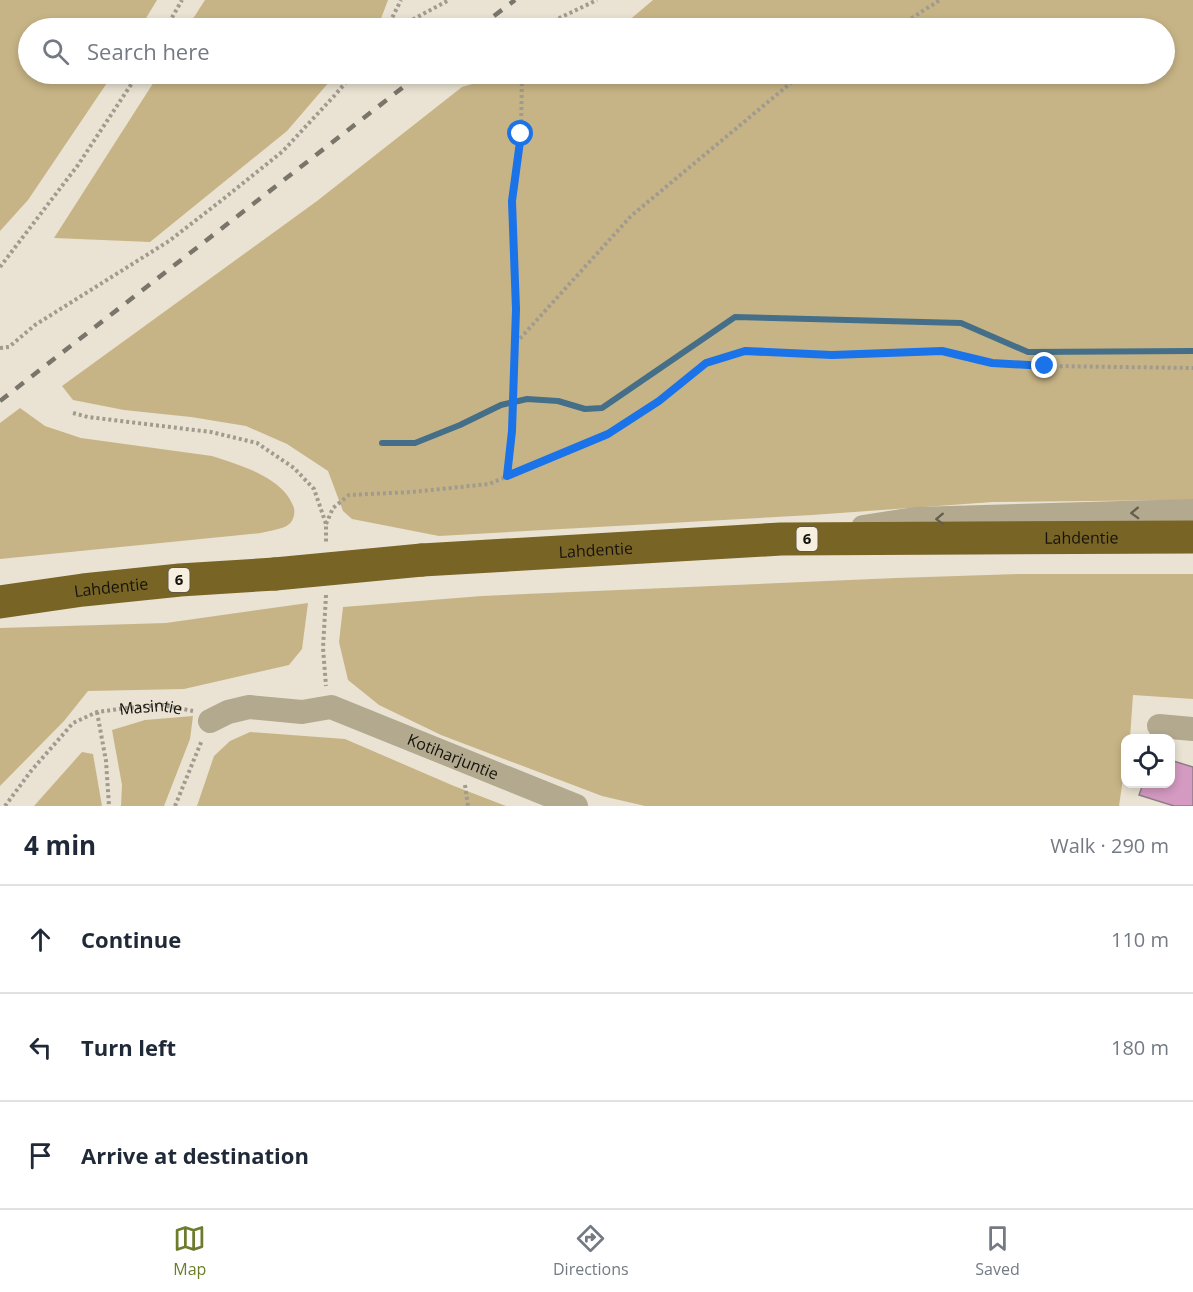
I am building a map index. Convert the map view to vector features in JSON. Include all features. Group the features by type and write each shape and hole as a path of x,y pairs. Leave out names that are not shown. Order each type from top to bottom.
{"highway":[{"name":"Lahdentie","path":"0,602 83,590 180,580 275,574 422,560 781,539 1193,537"}],"street":[{"path":"781,539 915,519 1193,511"},
{"path":"210,721 228,712 249,707 302,712 331,707"},
{"name":"Kotiharjuntie","path":"331,707 576,806"},
{"path":"1159,726 1193,729"}],"path":[{"path":"172,18 182,0"},
{"path":"392,18 401,0"},
{"path":"560,18 597,0"},
{"path":"911,18 939,0"},
{"path":"416,18 449,1"},
{"path":"0,267 78,165 131,84"},
{"path":"0,348 9,347 35,325 169,240 222,200 283,151 344,84"},
{"path":"507,476 512,431 516,309 512,201 521,134 522,84"},
{"path":"515,344 631,216 790,84"},
{"path":"73,412 88,417 211,432 257,443 294,468 315,489 326,524 333,508 349,495 412,492 489,484 608,434 659,401 706,363 745,351 832,355 942,351 992,363 1193,368"},
{"path":"326,600 323,648 325,681 331,707"},
{"name":"Masintie","path":"5,806 31,771 73,723 97,712 162,705 191,710 210,721"},
{"path":"97,712 106,761 109,806"},
{"path":"175,806 210,721"}],"shaded area":[{"path":"0,0 157,0 146,18 18,18 18,84 106,84 28,200 0,231"},
{"path":"205,0 388,0 381,18 193,18"},
{"path":"653,0 1193,0 1193,500 993,502 812,515 439,536 352,519 343,511 328,471 287,444 246,426 124,410 73,400 62,386 317,201 462,87 472,84 1175,84 1175,18 632,18"},
{"path":"153,84 327,84 287,131 150,242 54,238"},
{"path":"20,408 45,426 81,438 212,456 247,468 271,480 281,488 289,497 294,508 293,519 286,526 261,533 0,559 0,423"},
{"path":"1018,574 1193,574 1193,699 1133,695 1130,734 1121,734 1122,788 1119,806 645,806 602,796 441,735 379,705 348,680 339,642 343,607 482,596"},
{"path":"308,603 302,649 289,665 184,689 88,691 64,721 0,786 0,628 166,623"},
{"path":"193,716 190,739 164,806 121,806 122,785 112,730 145,720"},
{"path":"250,732 345,739 506,806 197,806 214,756 230,741"},
{"path":"82,752 93,754 102,806 34,806"}],"building":[{"path":"1175,762 1193,767 1193,806 1174,806 1139,795 1142,788 1175,788"}],"waterway":[{"path":"382,443 415,443 501,405 527,399 558,401 585,409 602,408 735,317 961,323 1028,352 1193,351"}],"railway":[{"path":"491,18 515,0"},
{"path":"0,401 407,84"}],"route":[{"path":"521,134 512,201 516,309 512,431 507,476 608,434 659,401 706,363 745,351 832,355 942,351 992,363 1045,366"}]}
